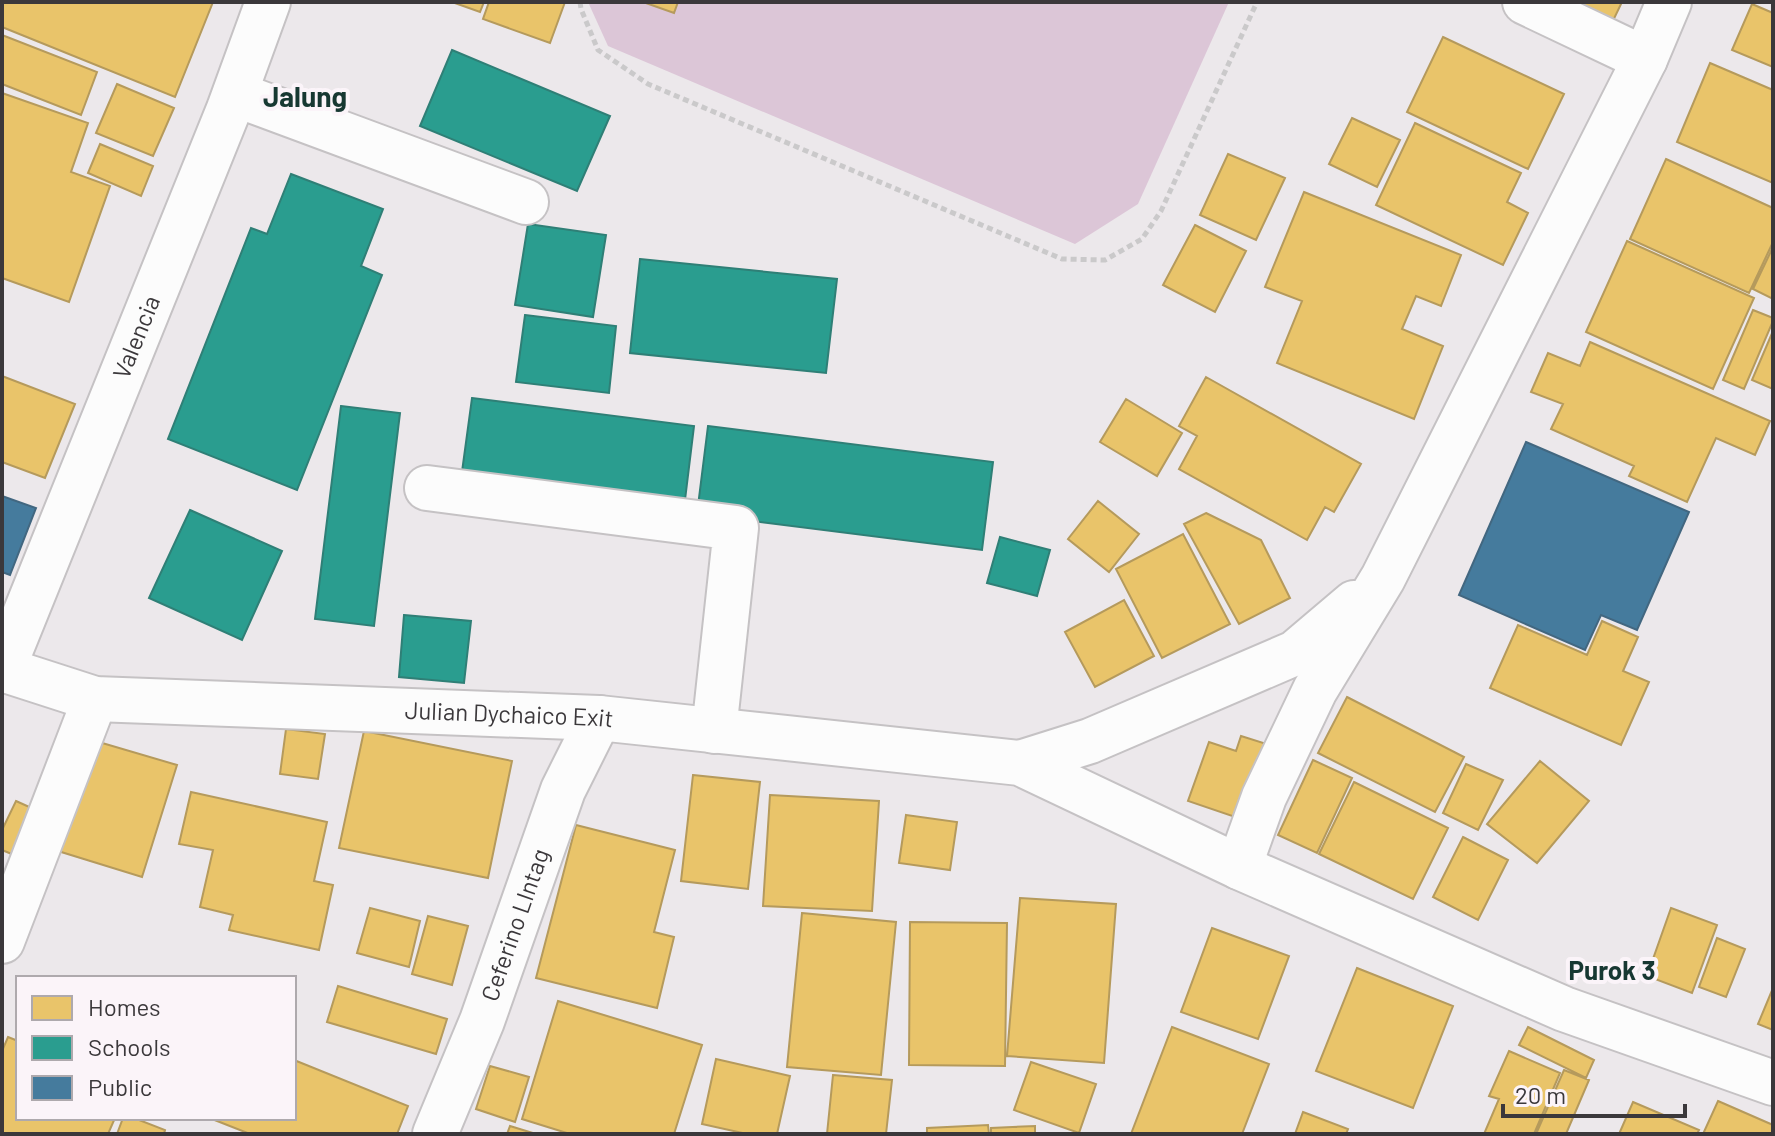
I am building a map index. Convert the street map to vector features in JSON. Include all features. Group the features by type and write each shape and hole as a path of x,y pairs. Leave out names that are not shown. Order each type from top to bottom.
{"street":[{"name":"Valencia","path":"2,670 235,94 268,2"},
{"path":"1525,2 1645,59"},
{"path":"1239,867 1264,797 1315,690 1383,578 1645,59 1669,2"},
{"path":"235,94 526,202"},
{"path":"427,488 736,528 714,731"},
{"path":"1020,763 1090,741 1295,653 1383,578"},
{"name":"Julian Dychaico Exit","path":"2,670 95,699 599,718 1020,763"},
{"path":"2,941 95,699"},
{"name":"Ceferino LIntag","path":"435,1134 482,1021 563,790 599,718"},
{"path":"1020,763 1239,867 1564,1009 1773,1083"}],"path":[{"path":"580,2 598,50 648,84 1062,259 1105,260 1142,239 1161,211 1257,2"}],"shaded area":[{"path":"588,2 1229,2 1138,204 1075,244 608,46"}],"building: Homes":[{"path":"2,2 213,2 175,97 2,27"},
{"path":"452,2 484,2 480,12"},
{"path":"489,2 565,2 550,43 483,19"},
{"path":"643,2 678,2 674,13"},
{"path":"1553,2 1622,2 1609,29"},
{"path":"1752,4 1773,13 1773,67 1732,50"},
{"path":"2,35 97,72 81,115 2,84"},
{"path":"1443,37 1564,94 1528,169 1407,112"},
{"path":"1710,63 1773,90 1773,183 1677,142"},
{"path":"117,84 174,108 153,156 96,133"},
{"path":"2,93 88,123 71,172 110,186 69,302 2,278"},
{"path":"1352,118 1400,140 1377,187 1329,164"},
{"path":"1415,123 1521,173 1507,202 1528,213 1503,265 1376,205"},
{"path":"100,144 153,166 141,196 88,173"},
{"path":"1228,154 1285,178 1256,240 1200,215"},
{"path":"1666,159 1773,208 1773,242 1749,293 1630,239"},
{"path":"1304,192 1461,255 1441,306 1416,296 1402,329 1443,346 1414,419 1277,363 1302,301 1265,287"},
{"path":"1195,225 1246,251 1215,312 1163,285"},
{"path":"1627,241 1754,298 1713,389 1586,332"},
{"path":"1773,247 1773,299 1753,289"},
{"path":"1753,310 1773,318 1773,321 1744,389 1723,380"},
{"path":"1773,331 1773,389 1752,380"},
{"path":"1590,342 1770,421 1755,455 1716,438 1687,502 1629,476 1634,466 1551,429 1563,404 1531,392 1548,353 1580,366"},
{"path":"2,376 75,404 45,478 2,462"},
{"path":"1206,377 1361,464 1334,512 1325,507 1307,540 1179,469 1197,436 1179,426"},
{"path":"1126,399 1182,433 1157,476 1100,442"},
{"path":"1098,501 1139,534 1109,572 1068,539"},
{"path":"1206,513 1261,540 1290,598 1239,624 1184,524"},
{"path":"1183,534 1230,624 1162,658 1116,569"},
{"path":"1124,600 1154,656 1095,687 1065,632"},
{"path":"1602,621 1638,637 1623,671 1649,682 1621,745 1490,688 1518,625 1587,655"},
{"path":"1347,697 1464,757 1435,812 1318,753"},
{"path":"286,729 325,734 318,779 280,774"},
{"path":"364,731 512,761 488,878 339,848"},
{"path":"1241,736 1273,746 1247,821 1188,801 1209,742 1236,751"},
{"path":"92,740 177,765 142,877 58,851"},
{"path":"1313,760 1352,778 1317,853 1278,835"},
{"path":"1540,761 1589,801 1537,863 1487,824"},
{"path":"1466,764 1503,780 1478,830 1443,813"},
{"path":"693,775 760,782 748,889 681,881"},
{"path":"1354,782 1448,828 1413,899 1319,854"},
{"path":"191,792 327,822 314,881 333,885 319,950 229,930 233,915 200,907 213,850 179,844"},
{"path":"770,795 879,801 872,911 763,906"},
{"path":"16,801 47,815 26,860 2,850 2,830"},
{"path":"906,815 957,822 950,870 899,863"},
{"path":"576,825 675,850 654,932 674,937 657,1008 536,978"},
{"path":"1463,837 1508,860 1478,920 1433,897"},
{"path":"1020,898 1116,904 1104,1063 1007,1056"},
{"path":"370,908 420,921 409,967 357,953"},
{"path":"1671,908 1717,925 1692,993 1647,976"},
{"path":"802,913 896,922 881,1075 787,1067"},
{"path":"428,916 468,926 452,985 412,974"},
{"path":"910,922 1007,923 1005,1066 909,1065"},
{"path":"1212,928 1289,956 1258,1039 1181,1012"},
{"path":"1717,938 1745,949 1726,997 1699,987"},
{"path":"1357,968 1453,1006 1413,1108 1316,1071"},
{"path":"338,986 447,1019 436,1054 327,1022"},
{"path":"1773,988 1773,1030 1758,1024"},
{"path":"558,1001 702,1045 674,1134 570,1134 522,1119"},
{"path":"1172,1027 1269,1064 1242,1134 1131,1134"},
{"path":"1528,1027 1594,1060 1586,1078 1519,1045"},
{"path":"8,1037 16,1040 16,1120 114,1120 108,1134 2,1134 2,1051"},
{"path":"1509,1051 1560,1073 1534,1134 1484,1134 1499,1099 1489,1096"},
{"path":"716,1059 790,1076 777,1134 747,1134 702,1124"},
{"path":"296,1061 408,1106 397,1134 250,1134 215,1120 296,1120"},
{"path":"1031,1062 1096,1084 1079,1133 1014,1110"},
{"path":"490,1066 529,1077 515,1122 476,1109"},
{"path":"1564,1070 1589,1080 1566,1134 1536,1134"},
{"path":"833,1075 892,1080 886,1134 827,1134"},
{"path":"1718,1101 1773,1125 1773,1134 1703,1134"},
{"path":"1633,1102 1699,1130 1697,1134 1619,1134"},
{"path":"1303,1112 1348,1129 1346,1134 1295,1134"},
{"path":"122,1120 139,1120 165,1130 164,1134 117,1134"},
{"path":"988,1125 989,1134 927,1134 927,1128"},
{"path":"510,1126 536,1134 507,1134"},
{"path":"1035,1126 1035,1134 991,1134 991,1128"}],"building: Schools":[{"path":"452,50 610,116 577,191 420,126"},
{"path":"291,174 383,209 361,266 382,275 297,490 168,439 251,228 267,234"},
{"path":"528,224 606,235 593,317 515,305"},
{"path":"640,259 837,279 826,373 630,353"},
{"path":"525,315 616,326 609,393 516,382"},
{"path":"472,398 694,426 685,500 462,472"},
{"path":"341,406 400,413 374,626 315,619"},
{"path":"708,426 993,462 982,550 697,514"},
{"path":"190,510 282,551 242,640 149,598"},
{"path":"1000,537 1050,550 1037,596 987,583"},
{"path":"404,615 471,621 464,683 399,677"}],"building: Public":[{"path":"1526,442 1689,512 1637,630 1601,615 1585,650 1459,595"},
{"path":"2,496 36,508 10,575 2,572"}],"district":[{"name":"Jalung","path":"305,97"},
{"name":"Purok 3","path":"1612,971"}]}
